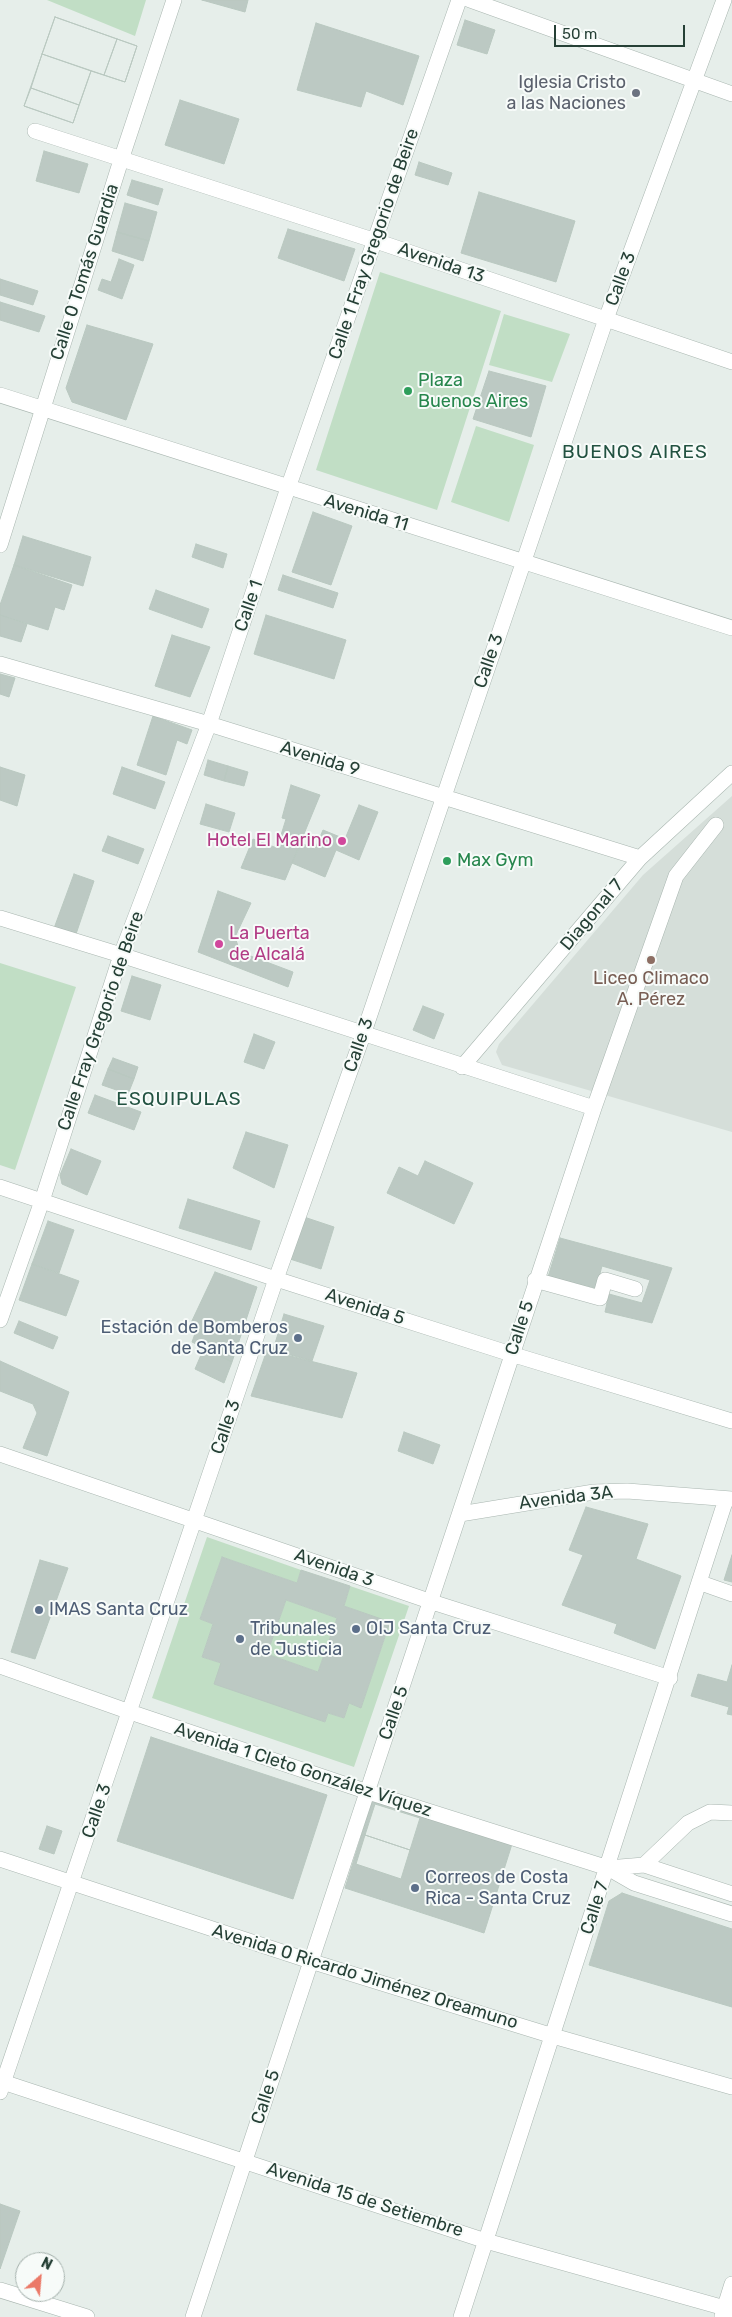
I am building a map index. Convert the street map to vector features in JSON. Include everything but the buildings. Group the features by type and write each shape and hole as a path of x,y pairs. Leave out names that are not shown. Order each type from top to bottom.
{"street":[{"name":"Calle 0 Tomás Guardia","path":"0,545 121,160 174,0"},
{"name":"Calle 1 Fray Gregorio de Beire","path":"288,488 459,0"},
{"path":"470,0 732,94"},
{"name":"Calle 3","path":"1,2085 72,1883 276,1279 363,1035 606,319 724,0"},
{"name":"Avenida 13","path":"35,131 376,241 732,362"},
{"name":"Avenida 11","path":"0,395 732,628"},
{"name":"Calle 1","path":"209,724 288,488"},
{"name":"Avenida 9","path":"0,664 209,724 640,858"},
{"name":"Calle Fray Gregorio de Beire","path":"0,1320 42,1201 122,955 209,724"},
{"name":"Diagonal 7","path":"462,1067 640,858 732,773"},
{"name":"Calle 5","path":"193,2317 310,1961 432,1602 535,1280 594,1108 676,876 716,825"},
{"path":"0,918 122,955 363,1035 594,1108"},
{"name":"Avenida 5","path":"0,1187 276,1279 511,1354 732,1421"},
{"path":"535,1280 600,1298 605,1280 635,1289"},
{"name":"Avenida 3","path":"0,1454 432,1602 670,1678"},
{"name":"Avenida 3A","path":"460,1514 594,1492 627,1491 729,1499"},
{"name":"Calle 7","path":"461,2317 729,1499"},
{"path":"700,1583 732,1594"},
{"name":"Avenida 1 Cleto González Víquez","path":"0,1666 368,1792 608,1868 634,1883 732,1914"},
{"path":"644,1865 688,1823 710,1812 732,1812"},
{"name":"Avenida 0 Ricardo Jiménez Oreamuno","path":"0,1859 310,1961 553,2036 732,2087"},
{"name":"Avenida 1 Cleto González Víquez","path":"608,1868 644,1865 732,1894"},
{"name":"Avenida 15 de Setiembre","path":"1,2085 245,2160 486,2241 726,2311"},
{"path":"726,2311 732,2284"},
{"path":"0,2290 87,2317"}],"shaded area":[{"name":"Liceo Climaco A. Pérez","path":"732,796 732,1132 502,1065 496,1052 499,1044 643,875"}],"green space":[{"path":"47,0 146,0 135,36"},
{"name":"Plaza Buenos Aires","path":"380,272 501,311 437,510 316,470"},
{"path":"504,314 570,334 552,382 489,365"},
{"path":"476,426 534,445 509,522 451,502"},
{"path":"0,963 76,987 15,1170 0,1165"},
{"path":"207,1537 301,1570 297,1583 222,1557 200,1619 213,1624 202,1657 221,1663 325,1722 328,1713 344,1718 349,1703 361,1707 390,1623 344,1606 350,1586 409,1606 354,1767 152,1698"},
{"path":"286,1600 337,1618 318,1672 267,1654"}],"place":[{"name":"Iglesia Cristo a las Naciones","path":"636,93"},
{"name":"Plaza Buenos Aires","path":"408,391"},
{"name":"Hotel El Marino","path":"342,841"},
{"name":"Max Gym","path":"447,861"},
{"name":"La Puerta de Alcalá","path":"219,944"},
{"name":"Liceo Climaco A. Pérez","path":"651,960"},
{"name":"Estación de Bomberos de Santa Cruz","path":"298,1338"},
{"name":"IMAS Santa Cruz","path":"39,1610"},
{"name":"OIJ Santa Cruz","path":"356,1629"},
{"name":"Tribunales de Justicia","path":"240,1639"},
{"name":"Correos de Costa Rica - Santa Cruz","path":"415,1888"}],"district":[{"name":"BUENOS AIRES","path":"635,453"},
{"name":"ESQUIPULAS","path":"179,1100"}]}
